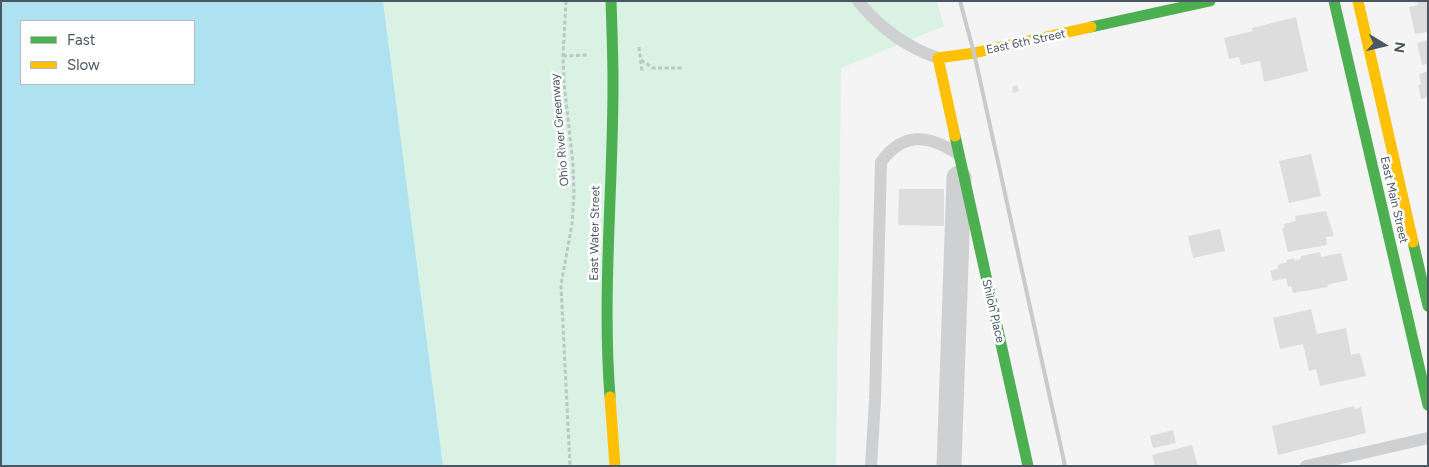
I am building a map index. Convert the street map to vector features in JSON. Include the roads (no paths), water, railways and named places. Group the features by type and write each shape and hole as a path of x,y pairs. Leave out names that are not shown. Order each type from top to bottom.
{"street":[{"name":"East Water Street","path":"611,1 613,85 608,255 608,364 615,466"},
{"name":"East 6th Street","path":"938,58 974,53 1210,1"},
{"name":"East Main Street","path":"1334,1 1421,298"},
{"name":"East Main Street","path":"1358,1 1421,298 1428,405"},
{"name":"Shiloh Place","path":"938,58 1028,466"},
{"name":"Shiloh Place","path":"949,466 960,156"}],"lane":[{"path":"858,1 890,33 927,54 938,58"},
{"path":"871,466 875,400 880,162 890,150 904,142 918,138 933,141 947,147 960,156"},
{"path":"1306,466 1428,438"}],"water":[{"path":"1,1 383,1 443,466 1,466"}],"railway":[{"path":"960,1 974,53 1065,466"}]}
